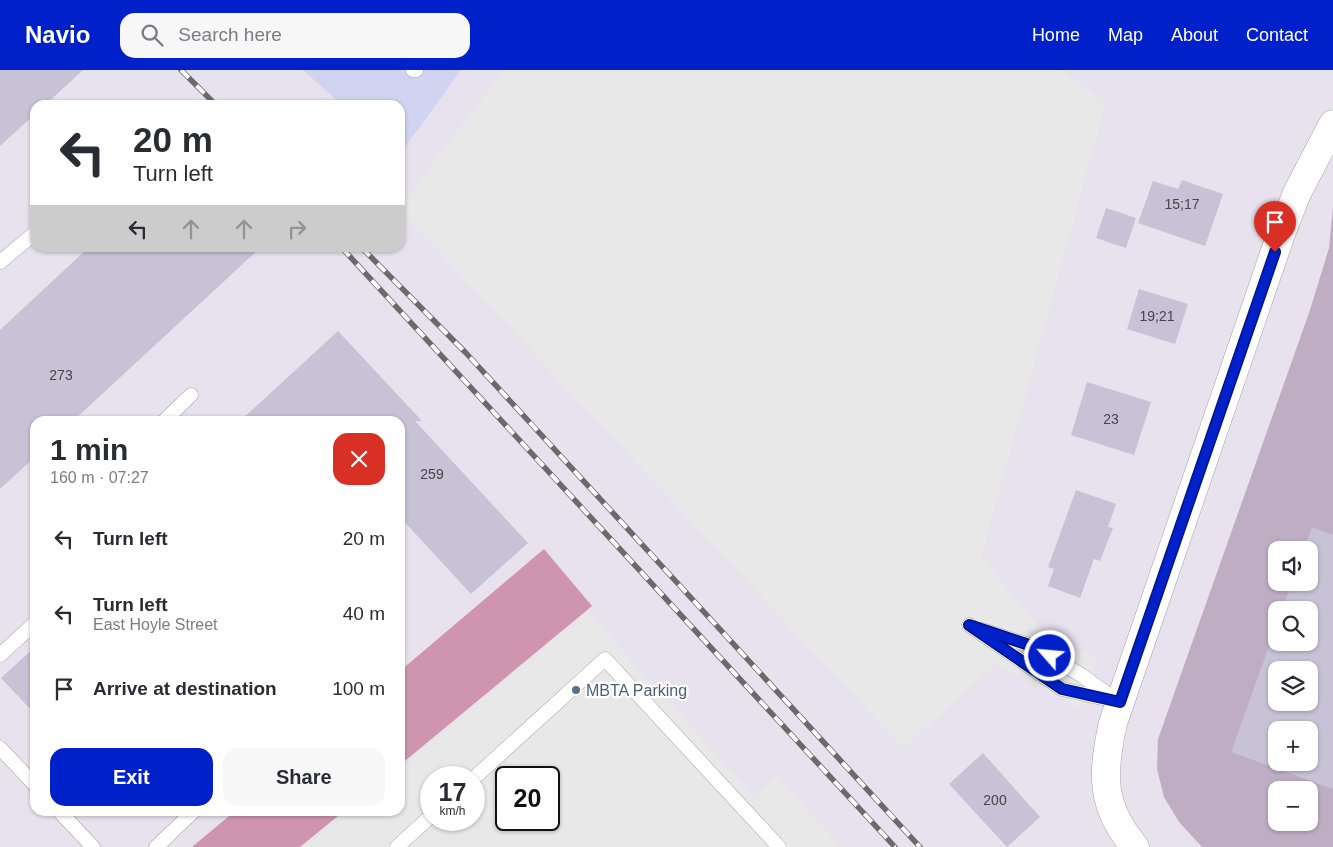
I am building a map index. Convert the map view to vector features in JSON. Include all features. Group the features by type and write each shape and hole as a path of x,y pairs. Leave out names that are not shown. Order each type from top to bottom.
{"street":[{"path":"1135,847 1118,823 1108,798 1105,780 1106,756 1120,702 1281,234 1297,193 1333,124"}],"lane":[{"path":"0,262 30,236"},
{"path":"169,416 191,395"},
{"path":"969,625 1035,647 1081,674 1120,702 1062,689 969,625"},
{"path":"0,655 30,628"},
{"path":"485,768 605,659 778,847"},
{"path":"0,748 30,780"},
{"path":"64,816 93,847"},
{"path":"156,847 189,816"},
{"path":"397,847 420,826"}],"shaded area":[{"path":"303,70 461,70 405,147 405,100 336,100"},
{"path":"504,70 1061,70 1106,102 981,557 1049,639 1098,657 1080,708 996,664 903,748 405,215 405,200"},
{"path":"1333,206 1333,847 1202,847 1179,822 1164,797 1157,769 1158,739 1310,310 1329,248"},
{"path":"544,549 592,606 405,761 405,667"},
{"name":"MBTA Parking","path":"588,612 753,796 775,776 841,847 305,847 342,816 405,816 405,764"},
{"path":"229,816 338,816 300,847 192,847"}],"building":[{"path":"0,70 83,70 50,100 30,100 30,119 0,146"},
{"path":"1182,180 1223,194 1205,246 1138,223 1153,181 1178,189"},
{"path":"1106,208 1136,218 1126,248 1096,238"},
{"path":"84,252 256,252 78,416 30,416 30,462 0,489 0,330"},
{"path":"1139,289 1188,304 1175,344 1127,329"},
{"path":"338,331 422,421 415,421 528,543 471,594 405,522 405,416 245,416"},
{"path":"1087,382 1151,402 1134,455 1071,435"},
{"path":"1076,490 1116,504 1108,527 1113,528 1100,561 1094,559 1080,598 1048,586 1054,569 1048,567"},
{"path":"1312,527 1333,535 1333,789 1318,784 1318,781 1311,781 1283,771 1318,771 1318,721 1268,721 1268,765 1231,752 1268,649 1268,651 1318,651 1318,601 1285,601 1289,591 1318,591 1318,541 1307,541"},
{"path":"30,652 30,709 1,678"},
{"path":"983,753 1040,817 1007,847 949,784"}],"railway":[{"path":"181,70 211,100"},
{"path":"346,252 895,847"},
{"path":"366,252 466,353 920,847"}],"place":[{"name":"MBTA Parking","path":"576,690"}],"route":[{"path":"1050,656 1035,647 969,625 1062,689 1120,702 1275,252"}]}
